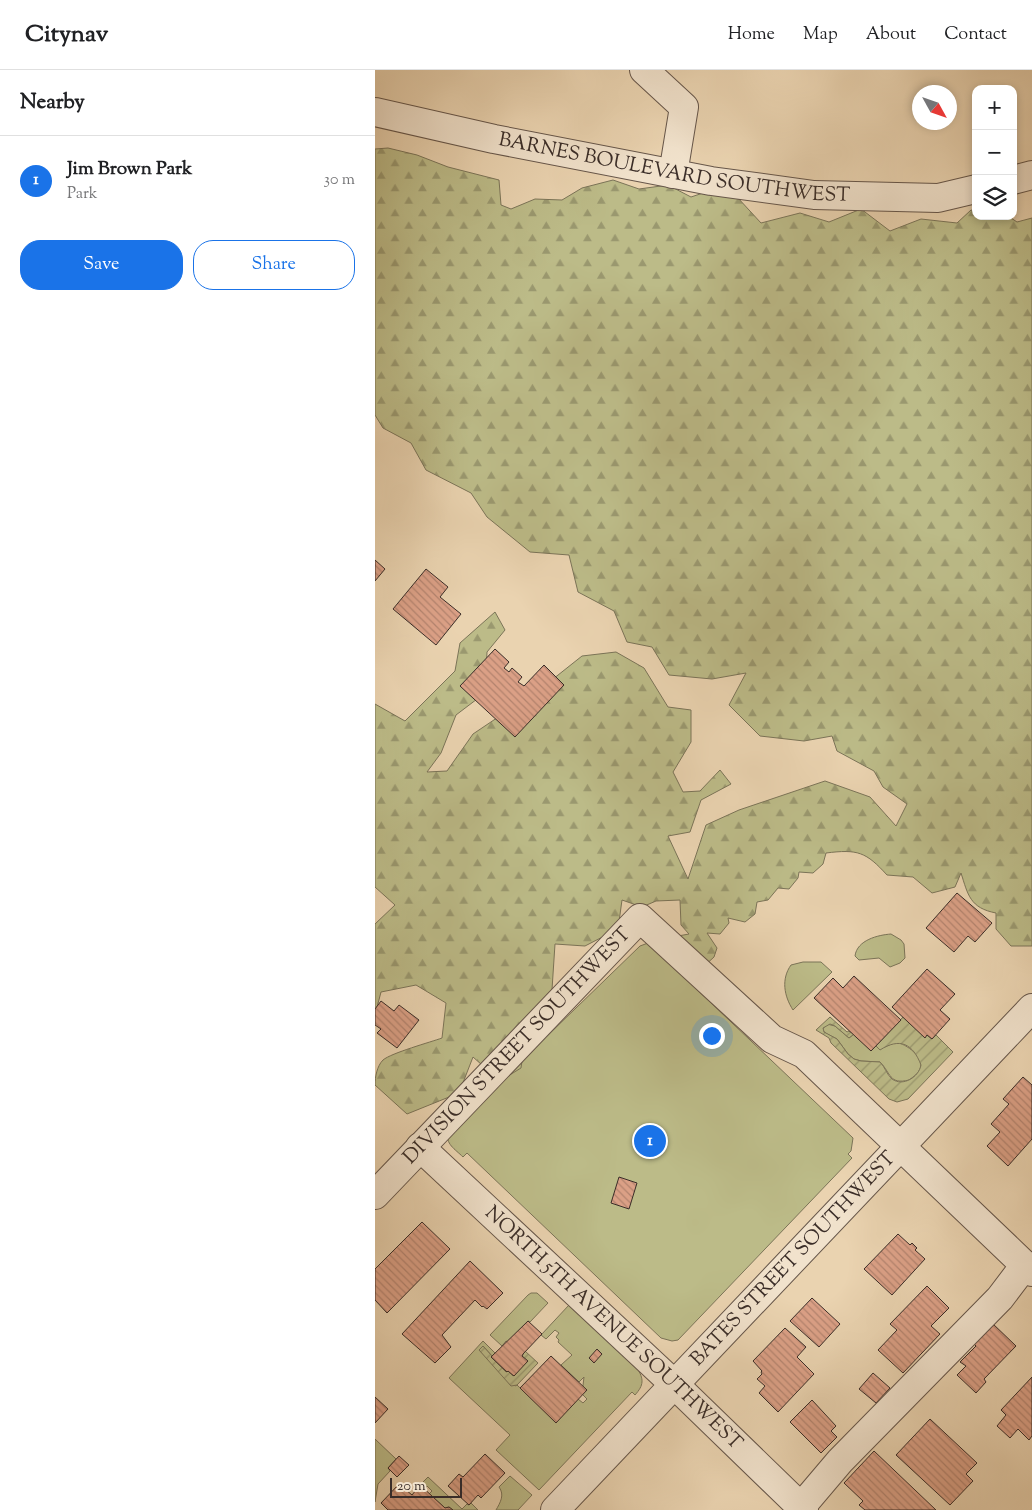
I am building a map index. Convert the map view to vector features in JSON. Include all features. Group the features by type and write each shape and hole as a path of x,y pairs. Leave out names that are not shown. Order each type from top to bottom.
{"street":[{"path":"644,70 684,107 673,174"},
{"name":"BARNES BOULEVARD SOUTHWEST","path":"375,112 494,139 673,174 814,195 938,198 972,190"},
{"path":"1017,179 1032,175"},
{"name":"DIVISION STREET SOUTHWEST","path":"375,1195 640,918 772,1039 804,1054 901,1146"},
{"name":"BATES STREET SOUTHWEST","path":"555,1510 1032,1008"},
{"path":"803,1508 840,1461 1029,1269 901,1146"},
{"name":"NORTH 5TH AVENUE SOUTHWEST","path":"420,1147 675,1385 803,1508"}],"green space":[{"path":"388,148 417,155 448,167 499,180 501,205 511,209 535,199 562,200 582,188 613,180 639,189 668,185 691,197 718,188 738,198 761,223 800,213 829,222 861,209 890,231 921,219 957,223 971,210 972,220 1014,220 1017,222 1032,218 1032,946 1011,946 996,929 996,913 981,908 971,899 961,873 955,887 932,893 913,877 887,875 873,861 861,854 854,852 826,853 823,864 813,873 799,872 798,878 789,889 778,888 768,900 757,902 755,914 745,922 728,918 729,923 720,934 707,933 717,948 714,957 702,968 678,936 689,934 681,925 680,900 656,901 642,907 622,900 618,929 585,946 555,944 550,1020 527,1027 521,1068 500,1081 473,1057 459,1093 407,1114 375,1085 379,1065 387,1057 442,1038 446,1003 416,985 381,992 375,1015 375,924 395,905 375,887 375,704 405,721 455,671 460,643 495,612 505,630 487,652 485,693 456,715 441,753 427,772 447,771 473,734 543,687 582,656 616,652 644,668 668,707 691,710 691,742 673,772 683,792 700,791 720,770 731,784 701,800 690,832 668,836 688,879 706,825 739,810 825,781 870,797 896,826 907,804 883,787 874,771 837,751 832,736 804,741 760,736 729,705 746,673 712,679 669,675 652,647 627,642 614,611 578,592 569,555 530,552 487,517 471,493 426,470 411,443 383,428 375,415 375,149"},
{"path":"891,934 904,944 905,958 900,963 890,967 879,958 859,960 855,956 864,942 874,937"},
{"path":"648,943 853,1138 851,1151 848,1154 852,1158 678,1340 672,1341 661,1338 467,1153 463,1157 454,1149 449,1143 447,1136 448,1132 640,946"},
{"path":"803,962 821,962 832,972 793,1010 787,999 785,988 786,976 791,965"},
{"path":"830,1017 847,1032 849,1031 854,1034 849,1038 830,1024 823,1028 824,1032 837,1039 854,1059 880,1062 890,1077 896,1081 910,1080 914,1077 921,1065 918,1058 910,1048 900,1043 880,1050 876,1046 903,1017 925,1037 927,1035 932,1039 936,1035 953,1052 908,1099 897,1102 889,1099 831,1043 829,1038 816,1030"},
{"path":"827,1024 835,1026 849,1038 854,1034 871,1051 876,1046 880,1049 896,1042 905,1045 920,1060 920,1069 909,1080 898,1081 891,1077 880,1062 854,1059 837,1039 822,1030"},
{"path":"531,1293 537,1293 548,1303 530,1322 528,1321 502,1346 490,1335"},
{"path":"569,1305 637,1368 642,1382 635,1395 632,1392 539,1490 496,1450 510,1435 449,1378 483,1341 495,1353 492,1356 483,1346 479,1350 515,1386 517,1385 556,1422 578,1399 583,1403 587,1399 582,1394 584,1377 579,1382 561,1365 572,1355 558,1342 559,1340 556,1337 559,1333 555,1330 546,1339 541,1335"},
{"path":"483,1346 506,1372 508,1371 513,1376 528,1361 522,1356 525,1351 538,1363 517,1385 511,1386 479,1350"},
{"path":"375,1439 396,1459 388,1468 390,1471 378,1484 375,1502"},
{"path":"510,1476 532,1495 518,1510 496,1510 502,1496 499,1487"},
{"path":"428,1477 462,1509 471,1503 478,1510 453,1510 449,1507 445,1508 429,1494 432,1491 427,1486 424,1488 420,1485"}],"building":[{"path":"375,560 385,569 375,581"},
{"path":"426,569 448,587 440,597 461,614 436,645 393,609"},
{"path":"495,649 509,662 504,668 509,672 512,668 522,677 518,682 524,686 544,665 564,685 515,737 460,686"},
{"path":"957,893 992,923 975,942 968,936 954,952 926,928"},
{"path":"927,969 955,994 940,1010 950,1019 932,1039 927,1035 925,1038 892,1007"},
{"path":"854,976 901,1020 871,1051 814,998 833,978 843,988"},
{"path":"381,1001 394,1011 399,1005 419,1020 397,1048 377,1033 381,1029 375,1025 375,1009"},
{"path":"1023,1077 1032,1085 1032,1139 1008,1166 987,1146 1000,1132 991,1124 1009,1104 1003,1099"},
{"path":"619,1177 637,1183 629,1209 611,1203"},
{"path":"422,1222 450,1249 387,1313 375,1300 375,1269"},
{"path":"898,1234 910,1245 912,1243 917,1248 915,1250 925,1259 892,1295 864,1269"},
{"path":"470,1261 503,1293 487,1309 475,1300 442,1335 451,1347 435,1363 402,1334"},
{"path":"927,1286 949,1308 931,1326 940,1334 903,1373 878,1350 897,1330 890,1324"},
{"path":"812,1298 840,1324 819,1347 790,1321"},
{"path":"528,1321 542,1334 523,1354 522,1356 528,1361 514,1376 491,1357"},
{"path":"991,1322 1016,1346 984,1379 986,1382 976,1393 957,1375 966,1366 960,1362 976,1346 972,1342"},
{"path":"785,1328 806,1347 797,1357 814,1374 778,1412 759,1393 765,1386 757,1379 762,1374 762,1371 753,1361"},
{"path":"597,1349 602,1354 594,1363 589,1358"},
{"path":"551,1356 587,1390 556,1423 520,1388"},
{"path":"873,1373 890,1388 876,1403 859,1389"},
{"path":"1032,1377 1032,1436 1029,1440 1018,1429 1010,1438 997,1426 1006,1415 1001,1410"},
{"path":"375,1397 388,1409 375,1423"},
{"path":"812,1400 836,1426 831,1431 837,1437 821,1453 790,1422"},
{"path":"930,1419 977,1463 966,1474 973,1481 950,1505 896,1455"},
{"path":"874,1451 936,1510 865,1510 859,1505 863,1501 844,1483"},
{"path":"485,1454 505,1473 481,1498 478,1495 469,1505 448,1486 459,1474 463,1477"},
{"path":"399,1456 409,1465 397,1477 388,1468"},
{"path":"399,1484 412,1495 420,1485 445,1508 449,1507 453,1510 388,1510 381,1503"}],"place":[{"name":"Jim Brown Park","path":"650,1141"}]}
